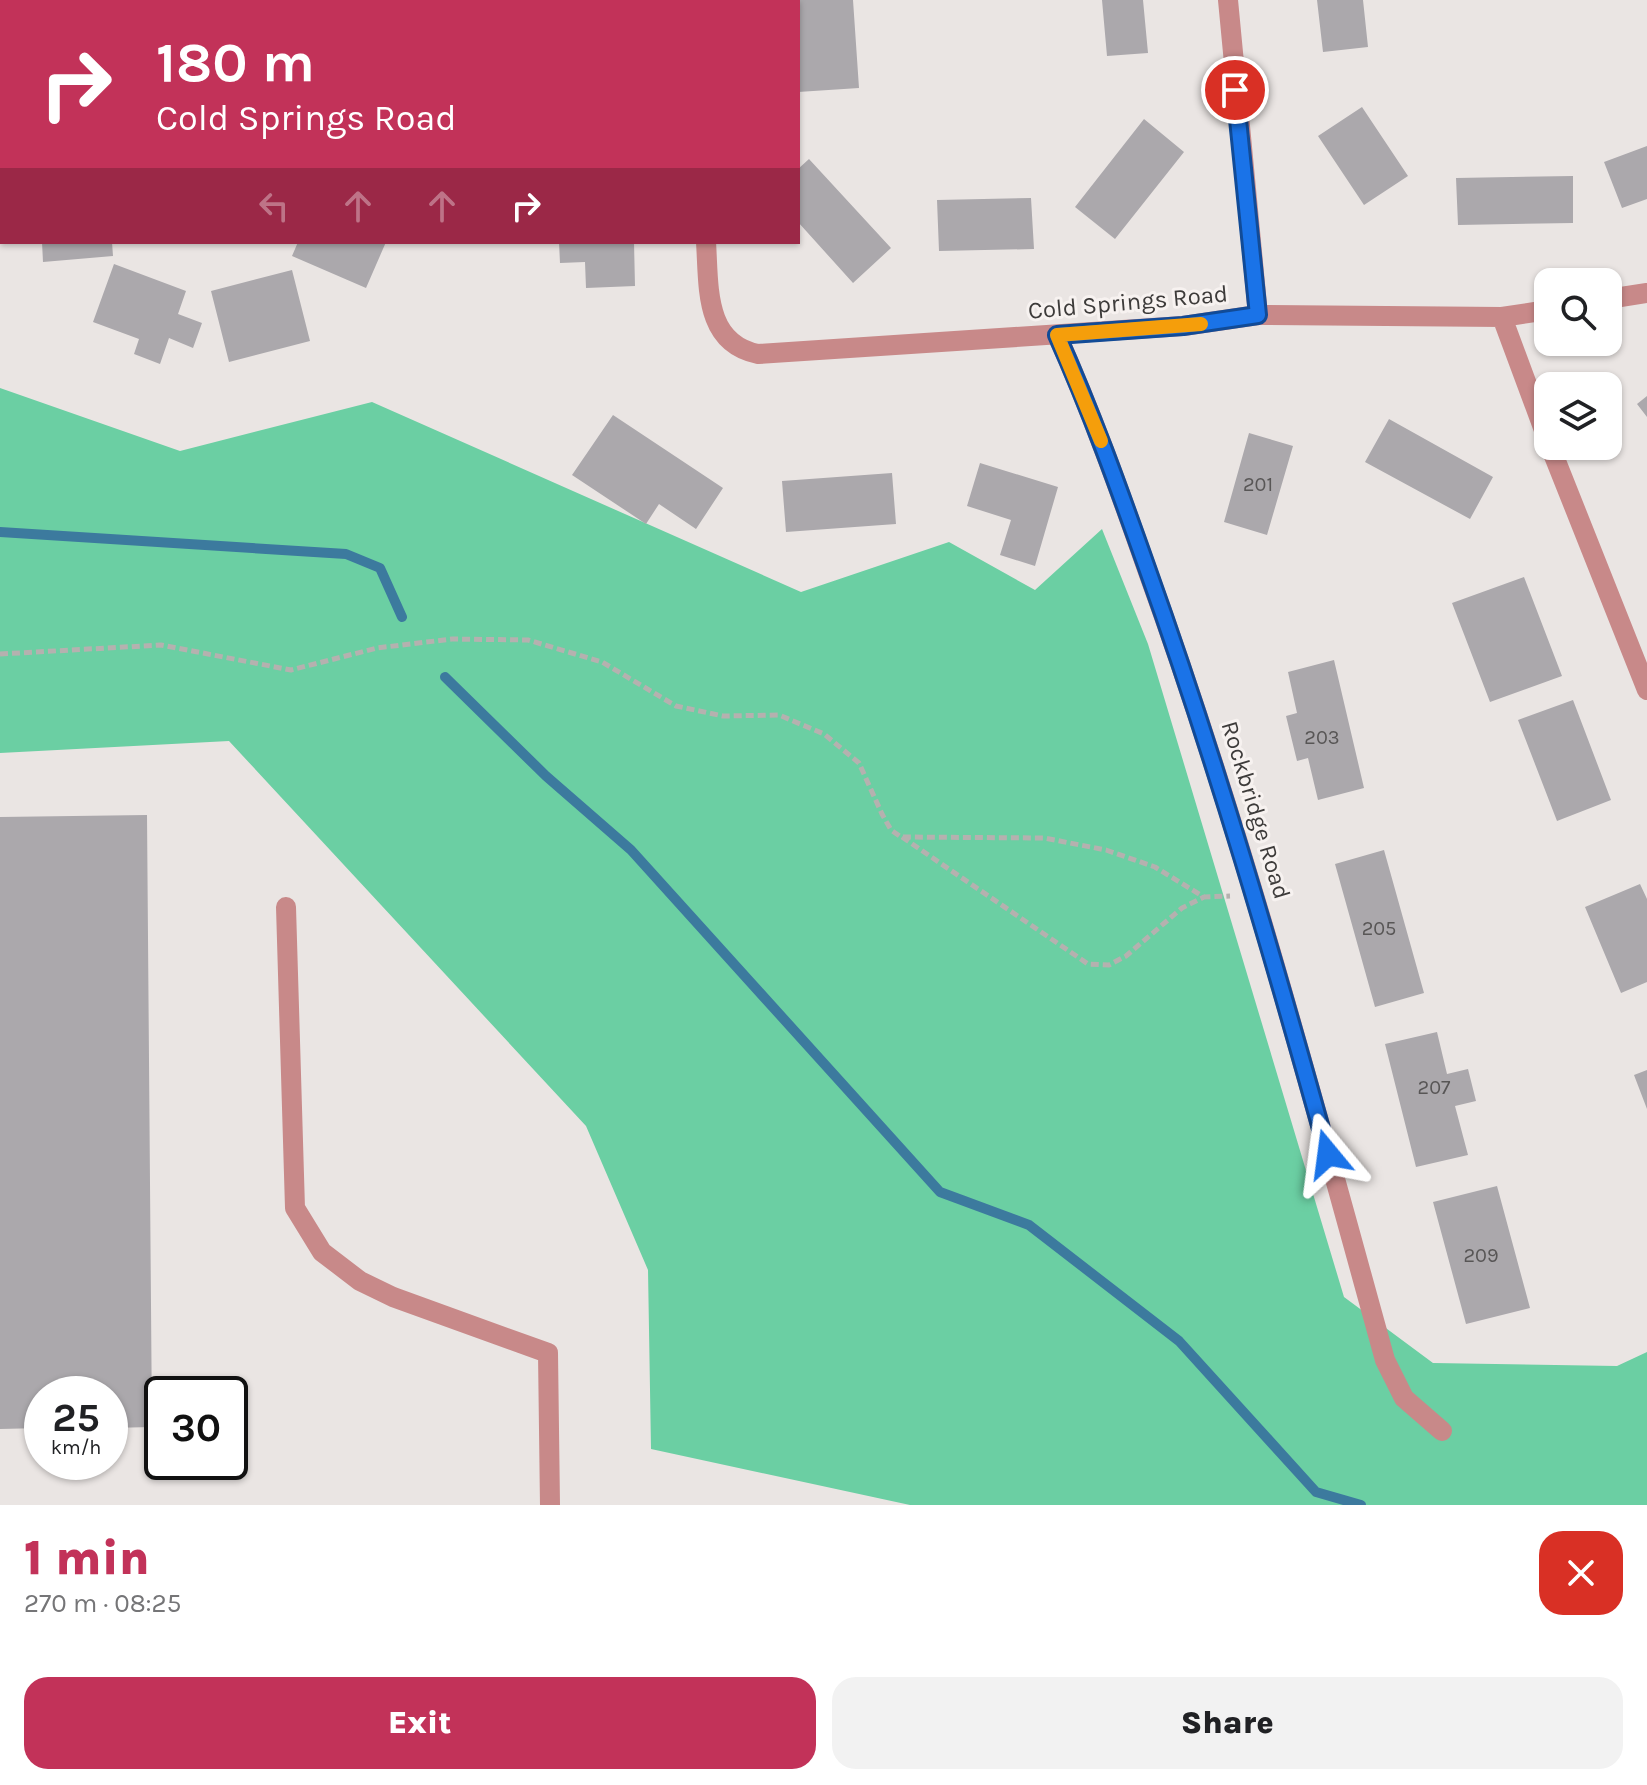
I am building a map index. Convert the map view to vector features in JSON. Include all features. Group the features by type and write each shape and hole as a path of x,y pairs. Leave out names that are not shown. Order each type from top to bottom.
{"street":[{"path":"1228,0 1258,315"},
{"name":"Cold Springs Road","path":"706,244 712,313 721,332 732,345 758,354 1183,326 1258,315 1502,317 1534,312"},
{"path":"1622,297 1647,293"},
{"path":"1502,317 1534,403"},
{"name":"Rockbridge Road","path":"1057,335 1088,405 1187,680 1254,889 1385,1360 1404,1398 1442,1431"},
{"path":"1556,460 1647,690"},
{"path":"286,907 295,1208 322,1252 360,1281 393,1297 548,1353 550,1505"}],"path":[{"path":"0,654 161,645 291,670 377,648 452,639 528,640 602,662 676,706 723,716 779,715 824,734 859,763 891,830 1088,964 1109,965 1126,956 1182,908 1204,897 1232,896 1254,889"},
{"path":"901,837 1044,838 1106,850 1155,867 1204,897"}],"green space":[{"path":"0,388 180,451 372,402 801,592 949,542 1035,590 1102,529 1148,644 1344,1297 1433,1363 1617,1366 1647,1352 1647,1505 910,1505 651,1449 648,1270 586,1126 229,741 0,753"}],"building":[{"path":"800,0 853,0 859,88 800,92"},
{"path":"1102,0 1143,0 1148,53 1107,56"},
{"path":"1317,0 1363,0 1368,47 1323,52"},
{"path":"1362,107 1408,176 1364,205 1318,136"},
{"path":"1144,119 1184,152 1115,239 1075,207"},
{"path":"1647,146 1647,199 1622,208 1604,162"},
{"path":"809,159 891,248 853,283 800,224 800,167"},
{"path":"1573,176 1573,223 1458,225 1456,178"},
{"path":"1031,198 1034,249 939,251 937,200"},
{"path":"42,244 112,244 113,256 43,262"},
{"path":"297,244 385,244 366,288 292,256"},
{"path":"559,244 634,244 635,286 586,288 585,262 560,263"},
{"path":"114,264 186,291 178,314 202,323 193,348 169,338 160,364 134,354 139,339 93,322"},
{"path":"292,270 310,341 229,362 211,291"},
{"path":"1647,396 1647,417 1637,404"},
{"path":"613,415 723,488 696,529 659,504 646,524 572,475"},
{"path":"1389,419 1493,477 1470,519 1365,462"},
{"path":"1249,433 1293,446 1267,535 1224,522"},
{"path":"980,463 1058,487 1035,566 1000,555 1011,520 967,506"},
{"path":"892,473 896,524 786,532 782,481"},
{"path":"1524,577 1562,676 1490,702 1452,603"},
{"path":"1334,660 1364,788 1318,800 1308,758 1297,761 1286,716 1297,713 1288,672"},
{"path":"1573,700 1611,800 1557,821 1518,720"},
{"path":"147,815 152,1376 144,1376 144,1427 128,1428 128,1376 24,1376 24,1428 0,1429 0,817"},
{"path":"1384,850 1424,993 1375,1007 1335,864"},
{"path":"1640,884 1647,899 1647,982 1621,993 1585,907"},
{"path":"1437,1032 1447,1074 1468,1069 1476,1101 1455,1106 1468,1155 1416,1167 1385,1044"},
{"path":"1647,1070 1647,1109 1634,1075"},
{"path":"1497,1186 1530,1308 1466,1324 1433,1202"}],"waterway":[{"path":"0,532 346,554 380,568 402,617"},
{"path":"445,677 546,776 631,850 940,1192 1029,1225 1179,1341 1316,1492 1361,1505"}],"slow traffic":[{"path":"1101,441 1057,335 1201,324"}],"route":[{"path":"1235,90 1258,315 1183,326 1057,335 1088,405 1187,680 1254,889 1328,1154"}]}
